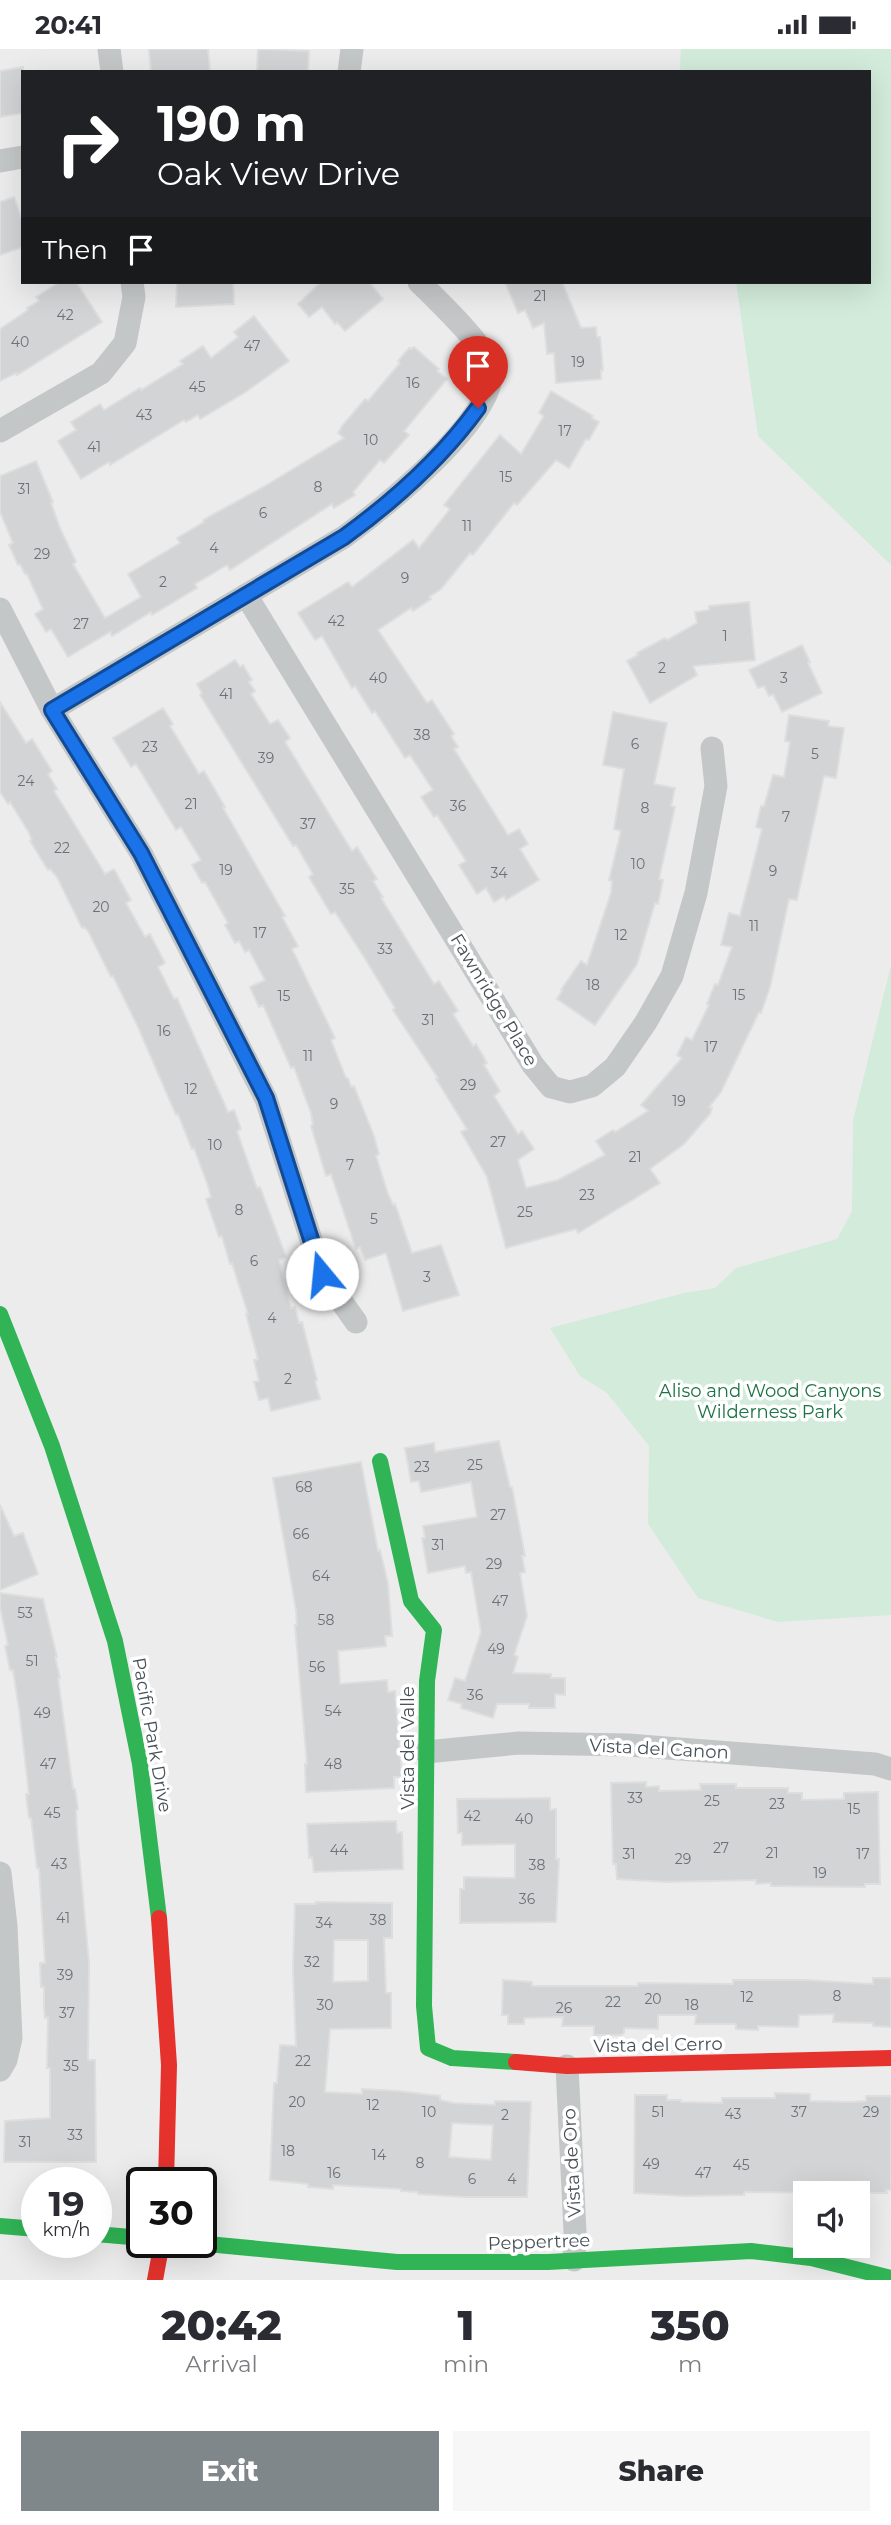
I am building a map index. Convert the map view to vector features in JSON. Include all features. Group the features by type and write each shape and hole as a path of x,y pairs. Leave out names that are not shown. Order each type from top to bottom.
{"street":[{"path":"110,49 112,70"},
{"path":"349,70 352,49"},
{"path":"0,160 21,157"},
{"path":"0,432 101,373 125,343 134,297 132,284"},
{"path":"52,710 344,537 383,509 425,472 466,425 490,391 491,367 482,349 421,284"},
{"name":"Fawnridge Place","path":"246,595 533,1065 551,1087 570,1092 592,1086 615,1067 646,1022 672,976 696,893 716,786 712,748"},
{"path":"0,609 52,710 141,853 266,1098 322,1274 356,1322"},
{"name":"Pacific Park Drive","path":"0,1314 63,1473 99,1582 122,1674 147,1812 166,1982 170,2050 166,2167"},
{"name":"Vista del Valle","path":"380,1461 411,1601 434,1630 427,1681 424,2006 428,2048"},
{"name":"Vista del Canon","path":"426,1752 519,1743 628,1745 875,1764 891,1769"},
{"path":"0,1873 11,2038 6,2060 0,2070"},
{"name":"Vista del Cerro","path":"428,2048 452,2058 567,2066 891,2058"},
{"name":"Vista de Oro","path":"567,2066 574,2260"},
{"path":"0,2226 21,2228"},
{"name":"Peppertree","path":"217,2245 397,2262 482,2263 751,2251 811,2258 890,2279"},
{"path":"155,2280 159,2258"}],"green space":[{"path":"681,49 891,49 891,565 758,436 736,284 871,284 871,70 680,69"},
{"name":"Aliso and Wood Canyons Wilderness Park","path":"891,965 891,1615 778,1622 698,1598 648,1524 649,1446 607,1393 580,1376 550,1328 684,1293 715,1288 736,1268 837,1239 852,1211 853,1121"}],"building":[{"path":"149,49 208,49 210,70 151,70"},
{"path":"258,49 309,51 308,70 257,70"},
{"path":"23,67 21,113 0,117 0,71"},
{"path":"14,197 21,217 21,248 0,255 0,202"},
{"path":"57,284 77,284 102,322 17,375 16,373 0,381 0,329 39,301 36,297"},
{"path":"177,284 233,284 234,304 176,307"},
{"path":"319,284 371,284 383,299 345,331 337,322 335,324 322,307 309,317 298,304"},
{"path":"506,284 563,284 581,328 596,327 597,337 600,337 603,370 601,379 556,383 554,353 547,354 544,323 533,328 525,310 518,313"},
{"path":"254,316 289,361 244,393 200,419 198,415 186,422 184,420 110,465 109,462 81,479 58,441 76,430 71,422 100,404 104,410 140,388 141,390 183,364 180,361 203,346 211,358 238,337 234,332"},
{"path":"414,347 447,379 404,431 409,435 384,463 380,460 353,492 355,495 334,508 332,504 230,570 227,565 195,584 197,588 152,615 151,612 112,636 110,632 68,657 51,629 46,632 35,614 43,609 27,574 20,564 18,565 9,545 13,543 0,512 0,476 36,461 53,502 51,503 60,528 76,562 73,564 105,618 141,597 128,574 180,543 177,538 204,522 203,520 344,438 338,433 342,426 365,399 368,401 409,348"},
{"path":"551,391 599,422 569,468 556,460 517,505 514,503 473,555 470,553 441,589 429,597 431,599 413,611 411,608 378,630 427,703 432,700 454,734 451,736 458,747 454,749 508,835 519,829 528,844 520,849 539,880 506,900 504,896 494,902 486,888 477,894 459,865 466,861 437,815 434,817 421,797 433,790 410,755 405,758 375,711 372,713 355,686 352,688 322,636 315,640 298,613 348,582 352,587 413,540 419,548 450,509 444,505 500,435 521,454 544,416 539,413"},
{"path":"749,602 755,660 693,666 697,675 650,703 627,661 638,655 637,653 697,623 695,612 709,610 709,606"},
{"path":"802,645 822,693 782,712 773,694 769,696 764,686 758,688 749,670"},
{"path":"235,660 240,667 243,665 252,680 249,682 255,691 251,694 270,724 278,720 290,738 285,742 352,851 357,847 377,879 373,881 383,897 381,898 434,984 439,981 458,1011 453,1014 487,1063 484,1065 500,1091 494,1096 518,1134 522,1131 534,1149 518,1160 526,1188 558,1180 605,1155 596,1141 648,1111 641,1105 682,1058 677,1055 686,1037 692,1040 709,1005 707,1004 715,984 718,985 732,947 721,945 729,913 740,916 762,829 756,827 761,806 764,806 773,775 784,777 790,742 785,741 789,715 829,721 828,726 844,728 836,778 824,776 797,900 789,899 770,987 761,1013 759,1012 721,1092 709,1107 712,1108 710,1114 684,1144 650,1169 660,1183 578,1233 576,1229 506,1248 487,1177 461,1132 467,1129 436,1079 438,1078 393,1010 395,1008 364,957 335,912 331,914 309,877 313,874 296,845 293,846 200,695 202,693 197,684"},
{"path":"0,702 26,743 32,739 52,771 48,774 57,789 54,791 105,874 114,869 131,900 126,903 145,937 150,934 165,963 158,967 174,999 177,998 228,1112 234,1110 241,1129 237,1131 257,1188 260,1187 286,1257 279,1260 291,1308 295,1307 299,1323 302,1322 320,1399 271,1411 268,1398 259,1400 254,1382 259,1381 254,1360 258,1359 248,1314 232,1263 230,1264 222,1236 219,1237 206,1199 211,1197 194,1148 192,1149 113,976 111,977 88,931 82,928 57,877 48,870 30,841 32,840 28,831 10,802 8,804 0,792"},
{"path":"163,708 173,724 170,726 199,774 204,771 285,916 282,917 298,946 292,949 335,1038 331,1040 346,1078 351,1087 354,1086 374,1136 379,1154 376,1156 388,1194 393,1205 395,1204 412,1253 441,1245 459,1295 403,1311 386,1253 365,1260 360,1247 356,1249 331,1174 326,1176 311,1126 311,1113 294,1067 291,1068 263,1005 259,1007 250,987 265,980 249,950 245,952 239,941 235,943 225,925 228,923 192,865 201,860 181,827 176,830 136,764 131,767 113,738"},
{"path":"613,712 667,723 654,784 675,788 671,806 675,807 659,879 663,880 658,904 655,903 637,964 595,1025 557,999 581,961 587,965 611,893 612,881 609,880 621,831 614,829 624,769 603,765"},
{"path":"499,1441 512,1487 525,1556 522,1556 525,1572 520,1573 527,1616 514,1655 518,1657 513,1673 551,1674 551,1678 565,1678 565,1695 555,1694 555,1708 529,1708 529,1704 497,1704 493,1718 461,1708 462,1704 448,1700 455,1678 465,1681 481,1632 471,1572 466,1573 465,1566 428,1573 422,1538 425,1538 423,1526 477,1517 471,1482 421,1492 419,1481 411,1482 405,1448 434,1443 435,1452"},
{"path":"361,1462 378,1551 380,1550 388,1584 392,1636 385,1636 386,1646 338,1651 340,1684 387,1680 388,1692 395,1691 402,1777 394,1777 394,1788 306,1792 307,1764 296,1610 273,1478"},
{"path":"0,1505 14,1536 23,1533 38,1574 0,1590"},
{"path":"0,1593 43,1599 57,1657 73,1789 78,1809 77,1832 89,1963 88,2060 95,2060 96,2162 4,2162 5,2121 50,2118 50,2068 47,2068 48,2017 45,2018 44,1987 41,1987 40,1963 45,1963 39,1868 29,1818 26,1794 29,1794 19,1709 13,1670 10,1670 5,1646 8,1645 0,1607"},
{"path":"646,1782 646,1787 659,1786 659,1791 701,1790 700,1784 736,1784 736,1788 788,1788 788,1793 802,1793 802,1800 844,1799 844,1793 878,1792 880,1884 865,1884 865,1887 771,1886 771,1883 756,1884 756,1880 666,1882 617,1879 616,1864 613,1864 611,1783"},
{"path":"550,1798 550,1810 556,1809 556,1859 559,1859 556,1922 460,1923 460,1889 464,1889 464,1877 515,1878 515,1844 462,1845 462,1833 458,1833 457,1799"},
{"path":"396,1821 397,1833 402,1832 403,1869 314,1872 312,1857 309,1858 307,1824"},
{"path":"392,1903 392,1938 384,1938 386,1993 391,1993 391,2028 330,2029 325,2092 362,2094 362,2089 440,2096 440,2100 453,2103 495,2105 495,2101 531,2102 527,2197 465,2197 418,2194 401,2189 333,2185 333,2189 270,2180 274,2083 277,2083 280,2045 296,2046 293,1968 295,1904","holes":["334,1940 368,1940 368,1981 333,1982","452,2123 493,2125 491,2160 449,2157"]},
{"path":"873,1978 891,1978 891,2027 873,2026 873,2023 833,2022 834,2014 799,2015 798,2027 758,2026 758,2030 736,2029 736,2024 695,2024 696,2015 658,2015 658,2029 624,2028 621,2035 594,2035 594,2026 562,2026 563,2017 524,2018 524,2024 508,2024 508,2015 502,2015 503,1980 532,1982 532,1986 638,1986 638,1983 733,1984 733,1980 873,1984"},
{"path":"775,2093 810,2094 810,2101 851,2102 866,2101 866,2096 891,2096 891,2190 886,2190 887,2193 870,2193 870,2181 793,2181 793,2192 685,2196 634,2193 635,2095 667,2095 667,2100 722,2103 722,2098 775,2098"}],"traffic: fast":[{"path":"0,1314 52,1446 115,1641 140,1764 159,1918"},
{"path":"380,1461 411,1601 434,1630 427,1681 424,2006 428,2048 452,2058 516,2062"},
{"path":"0,2226 21,2228"},
{"path":"112,2235 126,2237"},
{"path":"217,2245 397,2262 548,2262 751,2251 811,2258 891,2278"}],"traffic: jam":[{"path":"159,1918 169,2065 166,2167"},
{"path":"516,2062 567,2066 891,2058"},
{"path":"155,2280 159,2258"}],"route":[{"path":"322,1274 266,1098 141,853 52,710 344,537 383,509 425,472 478,408"}]}
